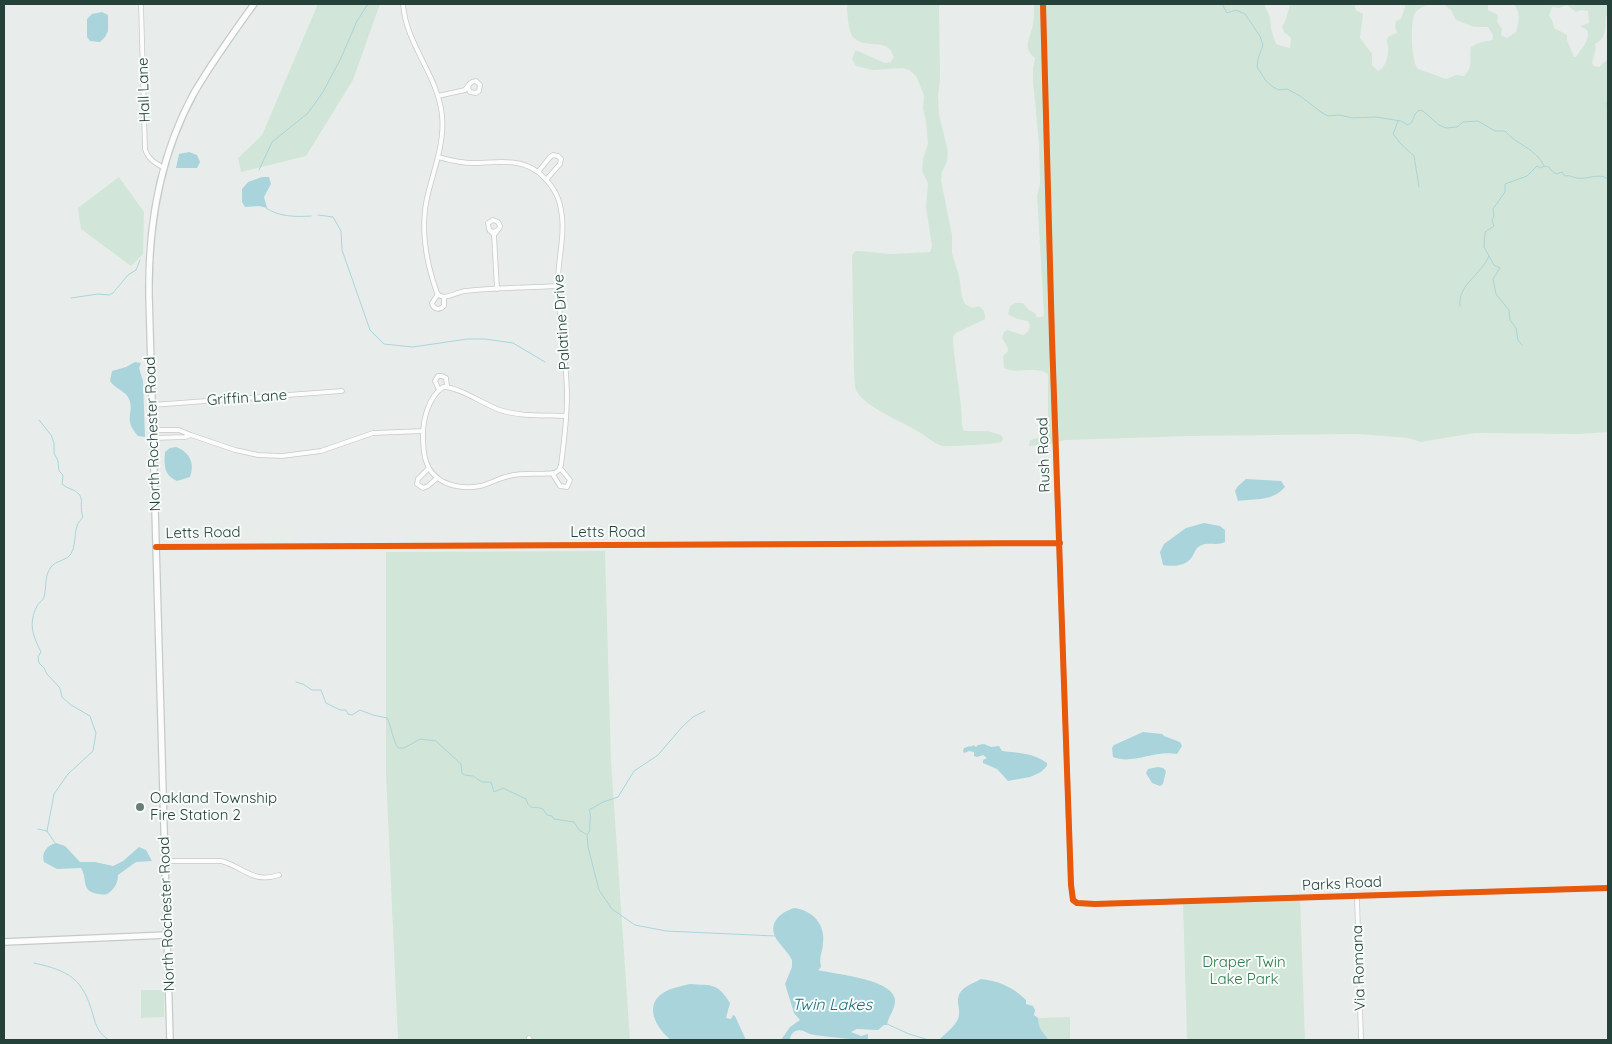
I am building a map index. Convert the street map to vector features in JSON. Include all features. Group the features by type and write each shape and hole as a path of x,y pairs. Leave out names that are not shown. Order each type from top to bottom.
{"main road":[{"name":"North Rochester Road","path":"170,1040 148,267 153,217 170,147 194,94 214,61 254,4"},
{"path":"4,942 167,935"}],"street":[{"name":"Hall Lane","path":"141,4 145,149 152,161 164,168"},
{"path":"403,4 408,30 432,79 438,96 442,133 438,158 426,201 424,231 428,264 438,294 444,297 465,291 558,286"},
{"name":"Rush Road","path":"1043,4 1052,339 1071,885 1073,900 1077,903"},
{"path":"438,96 465,90 474,93 478,92 480,85 474,81 465,90"},
{"path":"469,84 470,92"},
{"path":"538,172 550,157 558,156 561,159 560,164 546,180"},
{"name":"Palatine Drive","path":"438,158 471,163 509,162 523,165 538,172 556,193 562,212 558,286 566,372 566,416 560,468 570,480 567,487 560,486 552,473"},
{"path":"494,236 490,231 488,223 495,220 500,224 494,236 497,289"},
{"path":"490,231 497,231"},
{"path":"438,294 432,303 433,307 437,309 444,306 444,297"},
{"path":"439,390 435,381 438,376 445,376 447,386"},
{"path":"560,468 557,472 552,473 514,475 485,485 469,487 450,485 437,478 429,468 423,452 423,431 426,411 439,390 447,386 508,412 566,416"},
{"name":"Griffin Lane","path":"152,406 342,391"},
{"path":"153,430 179,430 241,452 282,456 321,451 373,434 423,431"},
{"path":"153,438 185,437 191,435"},
{"path":"429,468 418,479 417,484 423,488 437,478"},
{"name":"Letts Road","path":"156,546 1060,543"},
{"path":"165,861 221,861 251,876 271,878 279,875"},
{"name":"Parks Road","path":"1077,903 1095,904 1608,888"},
{"name":"Via Romana","path":"1356,896 1361,1040"}],"green space":[{"path":"318,4 380,4 353,80 306,156 241,172 238,158 262,135"},
{"path":"847,4 939,4 939,115 948,151 941,180 952,235 952,253 959,276 962,297 965,304 972,308 981,307 985,317 985,319 956,333 953,337 962,426 964,431 988,431 1001,435 1003,438 1002,442 942,446 869,404 856,390 852,256 855,251 892,254 930,252 932,246 926,207 928,183 922,171 923,159 928,144 923,109 924,95 916,76 909,70 903,68 873,70 856,66 852,59 855,51 885,63 891,62 894,57 887,47 865,43 854,38 849,27"},
{"path":"1034,4 1264,4 1270,17 1275,42 1278,45 1290,48 1291,38 1284,32 1282,27 1290,4 1354,4 1356,10 1363,14 1360,38 1372,54 1372,65 1378,71 1383,68 1387,59 1387,39 1397,33 1396,21 1401,19 1406,4 1428,4 1416,12 1413,18 1412,41 1414,58 1418,69 1446,79 1456,75 1464,76 1470,66 1471,47 1478,43 1492,40 1493,35 1488,27 1474,27 1456,20 1451,10 1443,4 1488,4 1488,10 1498,15 1497,22 1502,29 1501,35 1507,38 1516,32 1518,24 1519,18 1514,4 1608,4 1605,32 1602,39 1595,44 1596,48 1592,63 1594,66 1599,67 1608,59 1608,432 1578,434 1475,433 1421,442 1408,438 1358,434 1190,436 1065,440 1029,446 1030,440 1038,438 1048,431 1048,374 1037,370 1015,371 1004,368 1003,356 1008,351 1008,348 1002,338 1007,330 1023,335 1029,329 1028,321 1017,319 1008,314 1010,306 1015,303 1023,303 1036,314 1036,317 1043,317 1044,315 1037,195 1040,184 1039,144 1033,81 1035,58 1028,50 1028,42 1033,24","holes":["1567,5 1576,12 1588,11 1589,23 1580,26 1587,30 1588,37 1583,48 1574,57 1567,40 1567,35 1554,28 1549,16 1552,7 1559,8"]},
{"path":"119,177 144,212 143,254 131,266 81,229 78,208"},
{"path":"605,551 611,761 630,1040 398,1040 386,774 386,552"},
{"name":"Draper Twin Lake Park","path":"1300,898 1305,1040 1187,1040 1183,902"},
{"path":"141,990 164,990 164,1017 141,1018"},
{"path":"1070,1017 1070,1040 979,1040 978,1020"}],"water":[{"path":"102,12 108,15 108,31 100,42 90,41 87,37 87,19 92,14"},
{"path":"189,152 197,155 200,162 197,168 176,168 179,154"},
{"path":"262,177 269,177 271,184 264,197 267,208 259,206 245,207 242,202 242,189 248,182"},
{"path":"135,362 141,363 139,368 143,381 145,437 138,436 133,430 130,420 131,409 128,396 110,381 112,371"},
{"path":"176,447 188,455 192,468 190,477 177,481 167,473 165,462 165,452 170,448"},
{"path":"1246,479 1281,481 1285,487 1280,492 1269,497 1238,501 1235,491"},
{"path":"1204,523 1220,526 1225,530 1225,542 1200,546 1192,557 1183,564 1175,566 1163,565 1160,552 1164,544 1186,528"},
{"path":"1143,732 1162,734 1180,742 1182,746 1177,754 1168,753 1136,759 1113,757 1112,748 1114,745"},
{"path":"984,744 991,747 999,746 1002,751 1037,757 1047,763 1047,766 1041,772 1030,777 1008,781 997,769 983,763 983,760 987,758 983,755 977,757 974,756 974,752 964,753 963,751 964,748 973,745 976,747"},
{"path":"1158,767 1166,771 1163,784 1160,786 1152,783 1146,773 1148,769"},
{"path":"56,843 65,846 80,862 95,862 113,866 123,861 139,847 146,850 152,861 136,862 118,875 116,884 110,892 106,894 93,893 89,891 85,884 81,868 57,869 44,862 43,856 46,850"},
{"name":"Twin Lakes","path":"794,908 801,909 812,915 820,924 823,947 820,958 821,967 818,970 874,982 891,992 895,999 887,1025 878,1030 857,1029 851,1032 861,1036 868,1034 868,1040 820,1036 800,1030 793,1032 790,1040 781,1040 790,1027 800,1020 794,1013 785,984 792,967 792,960 777,940 773,929 779,916"},
{"path":"981,979 1000,983 1021,995 1026,1000 1026,1004 1033,1006 1035,1010 1034,1015 1038,1018 1040,1028 1049,1040 939,1040 958,1019 958,998 962,990"},
{"path":"690,984 709,985 721,991 730,1003 726,1018 731,1019 733,1015 735,1016 746,1040 671,1040 661,1030 653,1011 657,998 666,991"}],"waterway":[{"path":"259,170 272,142 308,113 323,92 341,58 357,21 368,4"},
{"path":"1222,4 1227,13 1236,10 1245,14 1260,36 1263,45 1257,67 1266,81 1279,90 1287,89 1300,96 1328,116 1376,117 1401,121 1408,125 1419,110 1446,128 1457,127 1463,122 1478,121 1495,131 1505,131 1531,150 1544,166 1549,167 1556,174 1562,172 1565,176 1577,178 1601,176 1608,179"},
{"path":"1607,103 1608,122"},
{"path":"1398,121 1393,134 1414,156 1419,187"},
{"path":"1522,345 1518,340 1516,328 1510,320 1509,310 1496,294 1493,279 1500,268 1494,265 1484,247 1485,232 1494,226 1492,220 1494,216 1493,209 1505,192 1505,184 1527,176 1537,166 1541,168 1544,166"},
{"path":"266,208 282,215 311,216"},
{"path":"318,215 333,217 341,231 342,250 370,330 384,344 413,347 467,339 485,339 513,343 545,362"},
{"path":"1460,306 1462,292 1489,256"},
{"path":"71,298 98,294 109,295 113,293 128,275 136,270 140,260"},
{"path":"39,420 51,435 54,443 54,453 58,461 59,471 63,475 62,484 77,492 80,496 83,517 77,525 70,555 53,565 49,570 43,600 34,612 32,624 41,652 38,657 39,663 60,688 62,697 71,705 90,716 96,733 93,751 68,774 54,794 47,831"},
{"path":"296,682 312,690 321,690 326,703 340,710 346,710 348,714 352,715 360,710 387,718 398,748 404,748 420,739 436,741 461,764 464,775 473,776 482,782 491,782 494,792 503,788 526,799 531,807 543,809 547,815 552,816 554,819 574,822 579,830 586,834"},
{"path":"705,711 693,717 682,727 658,755 634,771 618,797 603,802 589,810 590,830 587,835 588,847 599,890 612,909 635,925 666,931 775,936"},
{"path":"38,829 47,831 55,843"},
{"path":"34,963 57,969 73,978 85,993 98,1029 109,1040"},
{"path":"887,1024 909,1034 929,1040"}],"cycle path":[{"path":"1043,4 1052,339 1073,900 1077,903 1095,904 1608,888"},
{"path":"156,547 1060,543"}],"place":[{"name":"Oakland Township Fire Station 2","path":"140,807"}]}
